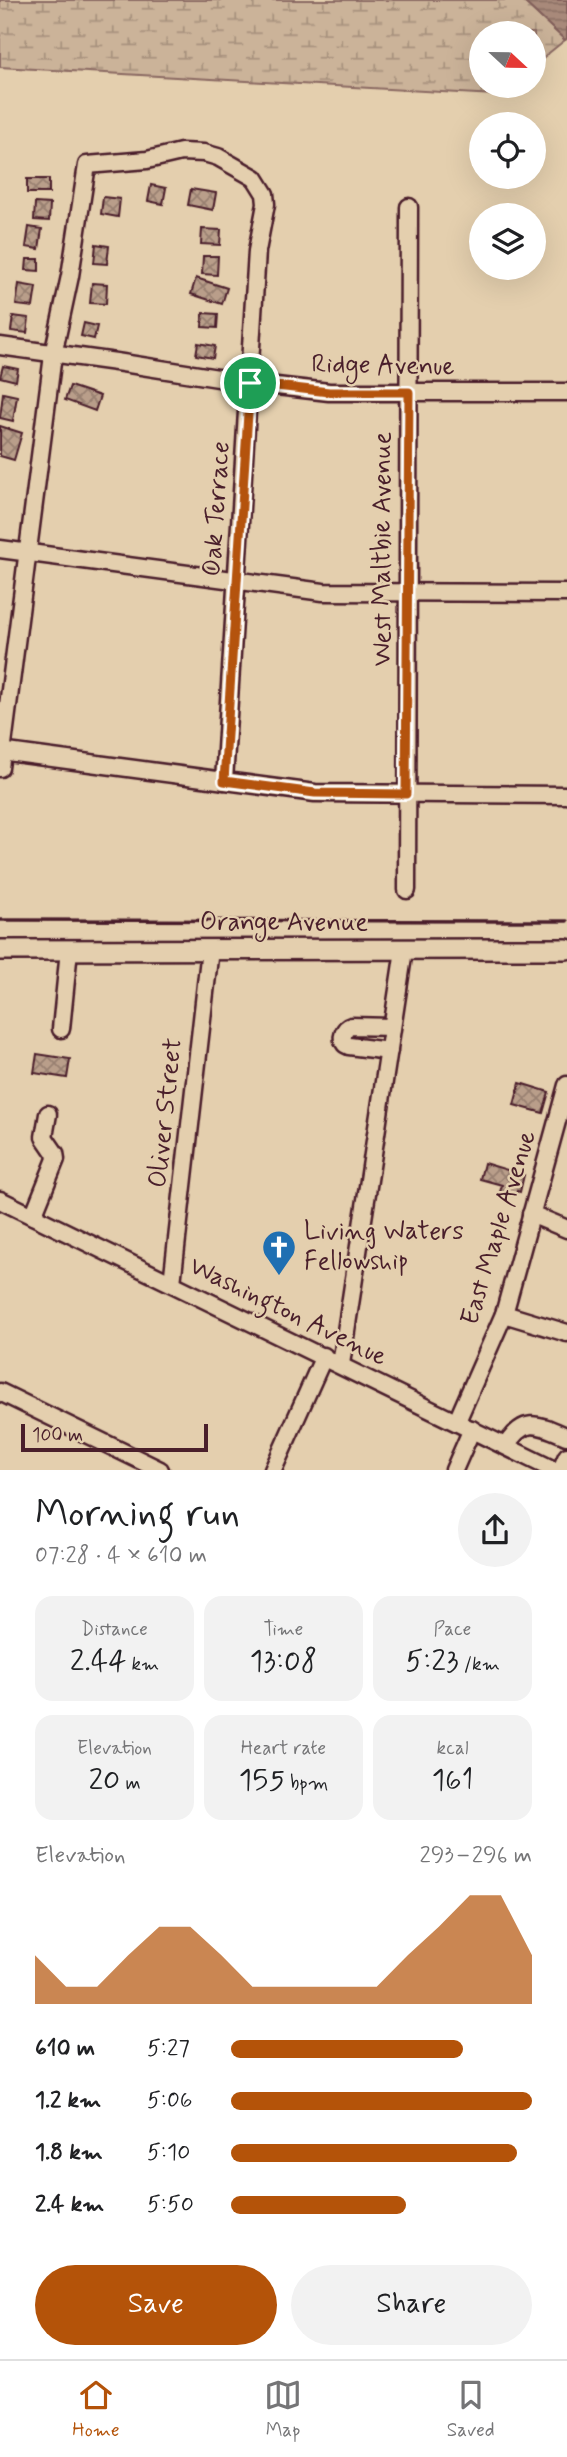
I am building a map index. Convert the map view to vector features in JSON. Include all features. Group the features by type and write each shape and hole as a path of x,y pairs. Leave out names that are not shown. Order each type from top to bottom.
{"main road":[{"name":"Orange Avenue","path":"0,950 567,949"}],"street":[{"name":"Oak Terrace","path":"0,768 54,355 71,276 87,165 147,160 181,152 204,153 218,157 255,178 265,194 266,204 257,251 224,781"},
{"name":"West Maltbie Avenue","path":"407,890 409,207"},
{"name":"Ridge Avenue","path":"0,346 329,392 567,393"},
{"path":"0,549 323,593 567,593"},
{"path":"1,751 315,793 567,794"},
{"name":"Oliver Street","path":"172,1283 210,949"},
{"path":"61,1029 69,950"},
{"path":"341,1364 404,950"},
{"path":"388,1051 353,1047 345,1044 342,1038 351,1026 392,1027"},
{"name":"East Maple Avenue","path":"457,1421 504,1314 567,1085"},
{"path":"33,1216 56,1159 55,1153 44,1138 48,1114"},
{"name":"Washington Avenue","path":"0,1200 457,1421 506,1446 534,1466 554,1470"},
{"path":"531,1214 567,1229"},
{"path":"504,1314 567,1333"},
{"path":"273,1470 324,1356"},
{"path":"0,1392 160,1470"},
{"path":"506,1446 518,1429 530,1425 567,1436"},
{"path":"454,1470 472,1429"},
{"path":"561,1470 567,1456"}],"green space":[{"path":"0,0 522,0 545,21 469,21 469,94 0,67"},
{"path":"546,22 565,40 546,55"}],"shaded area":[{"path":"522,0 567,0 567,39"}],"building":[{"path":"27,179 49,179 49,193 27,193"},
{"path":"151,185 166,188 163,204 148,201"},
{"path":"191,189 216,193 213,210 188,205"},
{"path":"103,197 120,199 118,217 101,214"},
{"path":"35,203 50,204 49,221 34,220"},
{"path":"29,227 42,229 39,249 26,247"},
{"path":"202,229 221,230 220,245 201,244"},
{"path":"96,244 109,246 107,264 94,263"},
{"path":"203,256 218,256 217,275 202,274"},
{"path":"27,259 39,259 39,271 26,270"},
{"path":"196,278 227,288 222,304 191,294"},
{"path":"92,283 107,284 106,304 90,303"},
{"path":"19,284 36,287 33,307 16,305"},
{"path":"203,313 218,314 217,328 202,327"},
{"path":"13,316 29,318 27,333 11,331"},
{"path":"84,323 97,326 94,339 81,336"},
{"path":"198,343 215,346 213,358 196,355"},
{"path":"3,366 18,369 16,381 0,377"},
{"path":"70,386 100,396 95,411 65,400"},
{"path":"3,393 17,396 13,421 0,418"},
{"path":"0,426 22,433 14,460 0,456"},
{"path":"37,1054 70,1059 67,1078 34,1073"},
{"path":"520,1083 549,1092 543,1113 514,1105"},
{"path":"484,1163 524,1175 520,1192 517,1191 515,1196 500,1192 502,1185 480,1179"}],"railway":[{"path":"0,920 567,921"}],"place":[{"name":"Living Waters Fellowship","path":"279,1277"}],"route":[{"path":"250,383 329,392 409,392 406,794 315,793 224,781 250,383"}]}
